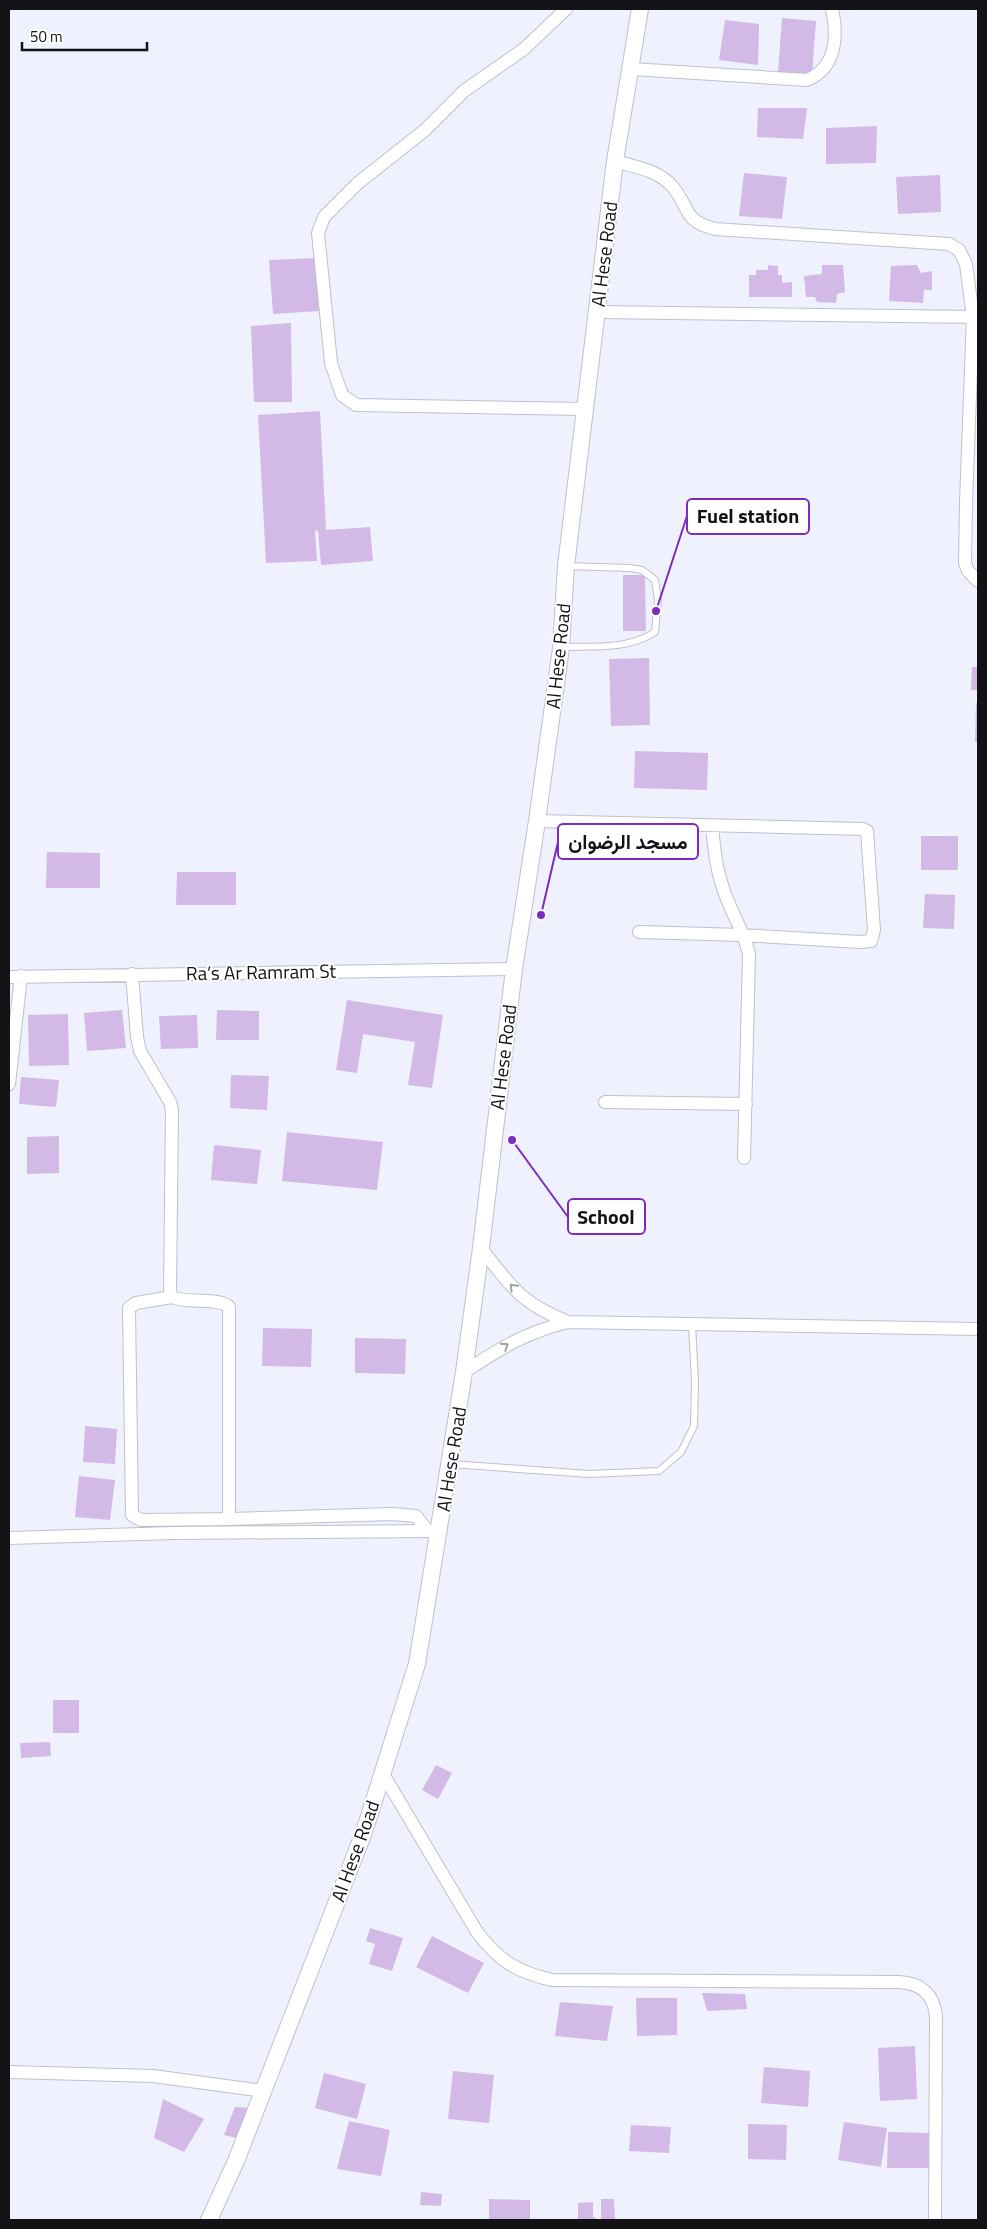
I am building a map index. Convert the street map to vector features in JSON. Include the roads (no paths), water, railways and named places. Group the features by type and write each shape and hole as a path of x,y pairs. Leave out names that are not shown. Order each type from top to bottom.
{"street":[{"path":"566,9 524,49 464,91 425,130 358,183 324,218 318,233 330,363 342,395 356,405 585,410"},
{"name":"Al Hese Road","path":"208,2220 236,2162 364,1832 417,1664 433,1531 450,1464 481,1248 514,970 561,648 566,566 615,161 640,9"},
{"path":"631,70 807,80 819,75 828,65 835,39 832,9"},
{"path":"615,161 654,172 672,186 689,215 699,225 715,229 949,244 959,250 966,264 975,317 966,502 966,563 968,571 978,581"},
{"path":"598,312 975,317"},
{"path":"537,821 863,830 869,836 874,930 871,940 860,942 742,935 639,932"},
{"path":"712,826 715,856 723,888 749,954 744,1158"},
{"name":"Ra’s Ar Ramram St","path":"15,977 514,970"},
{"path":"132,974 137,1037 140,1051 170,1102 172,1110 170,1291 172,1297"},
{"path":"9,1084 15,977"},
{"path":"605,1102 746,1104"},
{"path":"481,1248 510,1285 527,1302 546,1313 568,1322"},
{"path":"229,1519 229,1307 223,1303 179,1300 172,1297 136,1303 129,1308 128,1327 132,1515 141,1520 174,1526 433,1531"},
{"path":"464,1372 515,1340 542,1328 568,1322 978,1329"},
{"path":"9,1538 174,1526 229,1519 392,1514 416,1516 433,1531"},
{"path":"383,1774 477,1932 497,1955 509,1965 530,1975 552,1980 900,1982 915,1984 922,1988 933,2000 936,2016 935,2220"},
{"path":"9,2078 9,2072 153,2076 263,2091"}],"lane":[{"path":"561,648 620,645 645,638 655,632 658,600 655,580 642,570 566,566"},
{"path":"450,1464 589,1474 660,1471 681,1452 694,1426 696,1382 692,1324"}],"place":[{"name":"Fuel station","path":"656,611"},
{"name":"مسجد الرضوان","path":"541,915"},
{"name":"School","path":"512,1140"}]}
